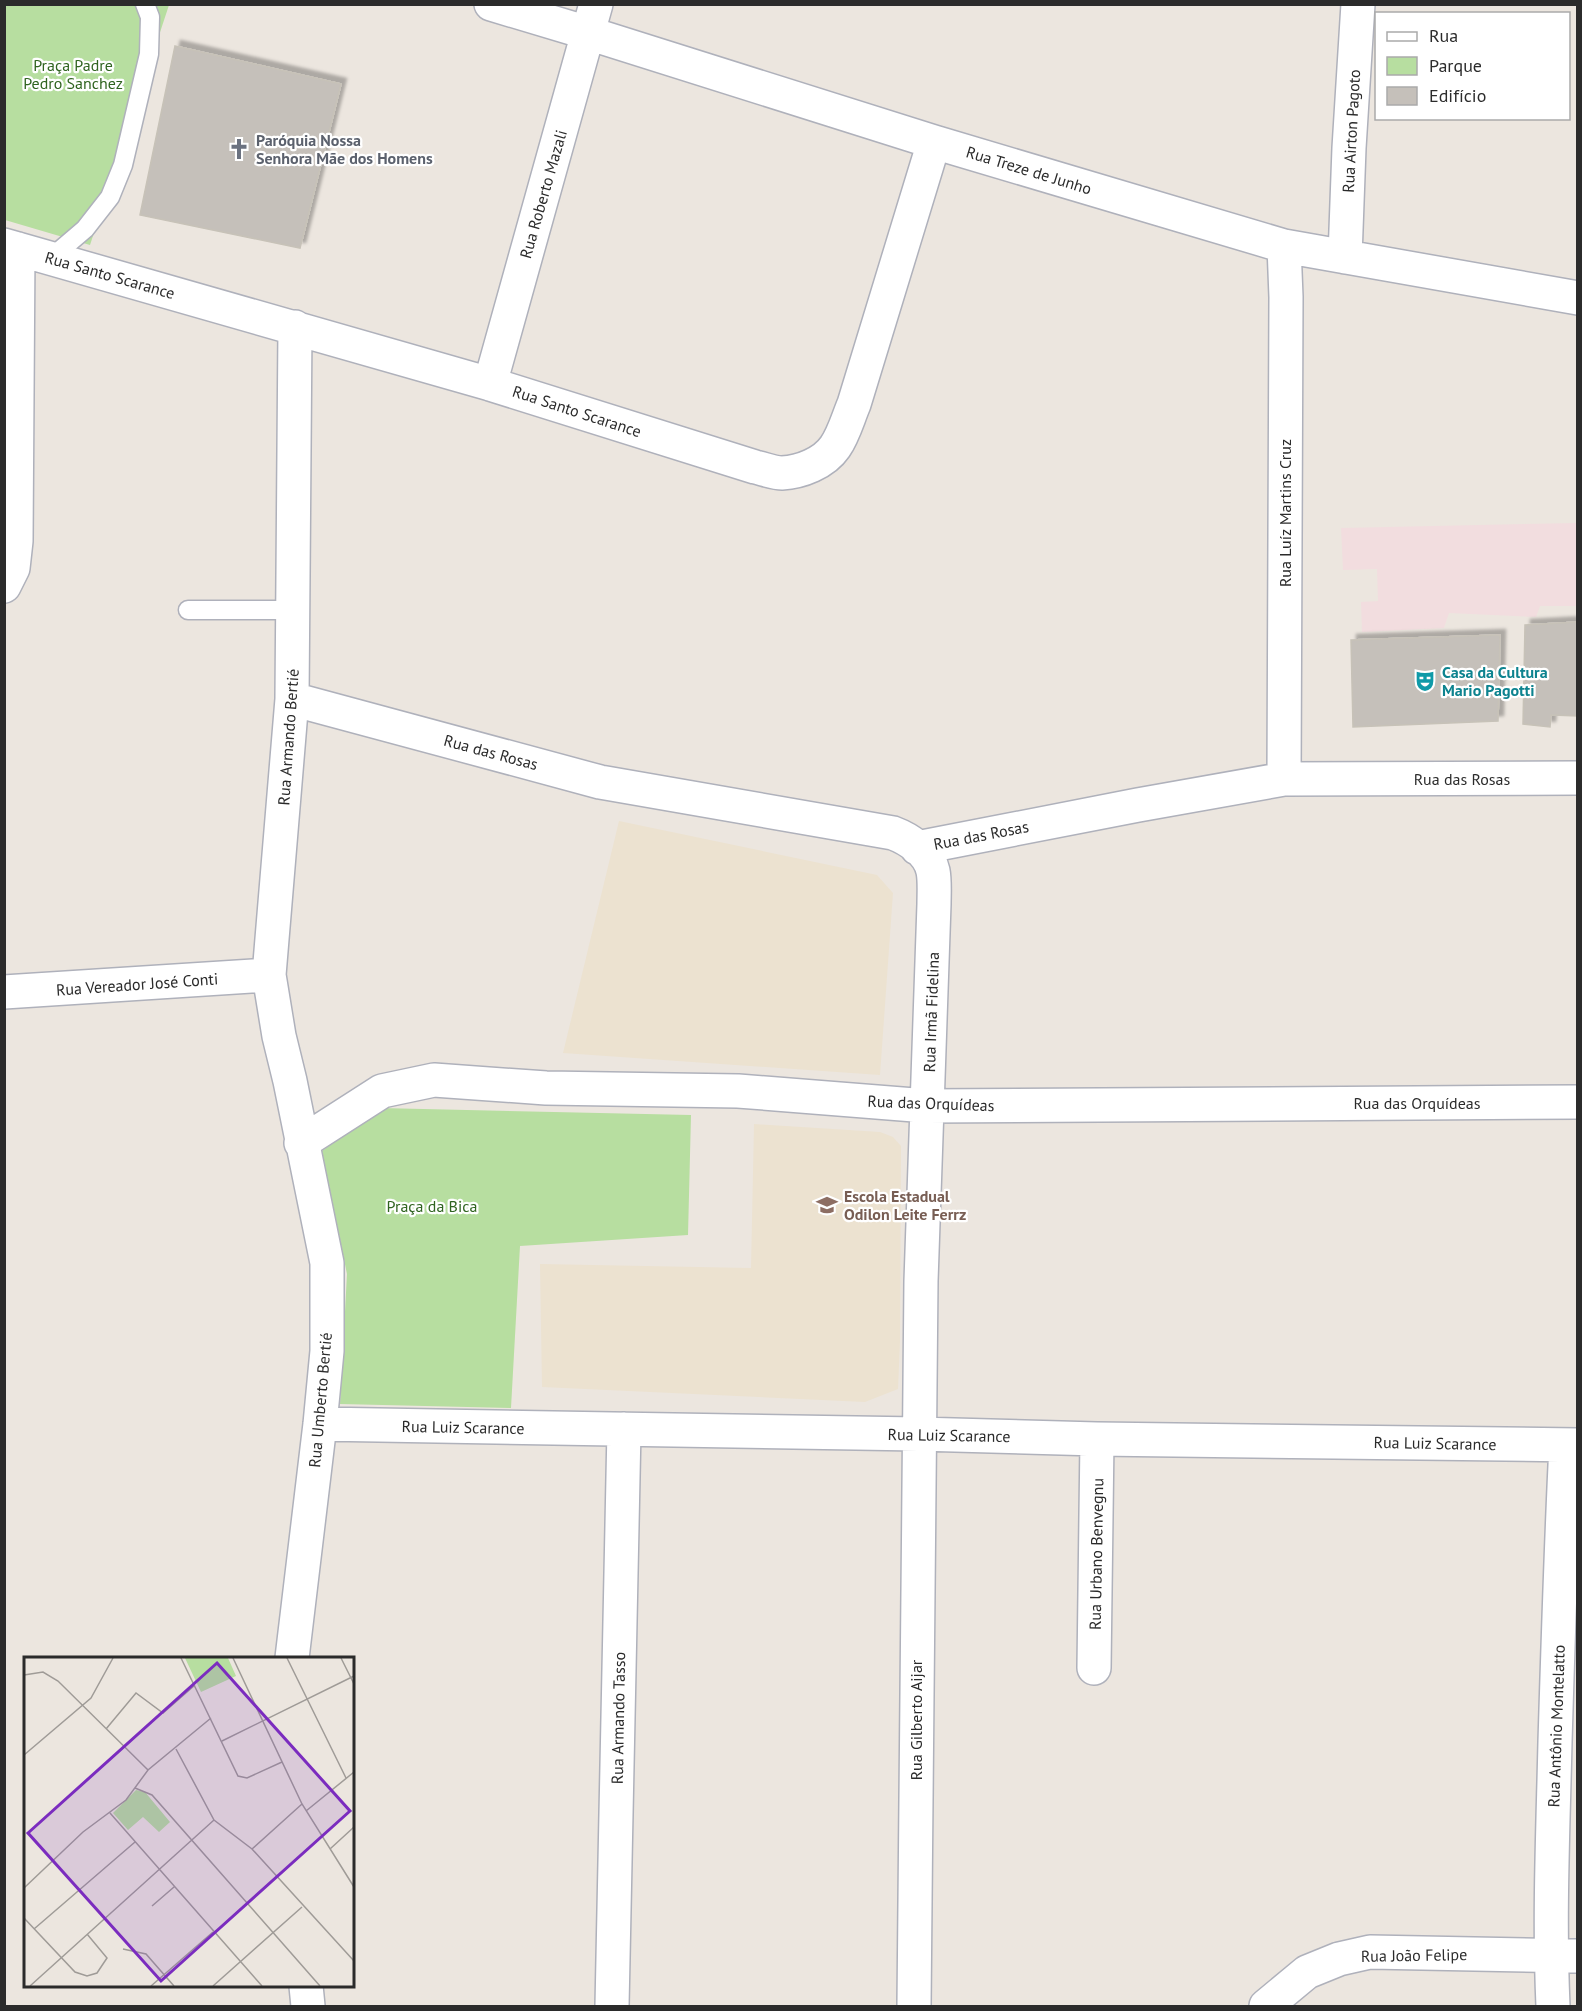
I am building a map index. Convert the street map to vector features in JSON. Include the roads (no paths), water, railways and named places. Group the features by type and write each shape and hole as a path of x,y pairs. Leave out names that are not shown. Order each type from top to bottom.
{"street":[{"name":"Rua Treze de Junho","path":"490,4 592,19 934,142 1284,246 1578,298"},
{"name":"Rua Airton Pagoto","path":"1346,257 1349,148 1358,4"},
{"name":"Rua Roberto Mazali","path":"490,384 592,19"},
{"name":"Rua Santo Scarance","path":"11,247 490,384 755,467 781,473 806,468 835,448 854,404 934,142"},
{"name":"Rua Luíz Martins Cruz","path":"1284,246 1286,309 1284,779"},
{"path":"4,586 13,568 16,541 11,247"},
{"name":"Rua Armando Bertié","path":"295,327 292,699 269,975 302,1143"},
{"name":"Rua das Rosas","path":"292,699 600,782 893,833 908,839 917,848 1284,779 1578,778"},
{"name":"Rua Irmã Fidelina","path":"917,848 927,858 933,870 934,904 918,1434"},
{"name":"Rua Vereador José Conti","path":"4,992 269,975"},
{"name":"Rua das Orquídeas","path":"302,1143 382,1091 434,1080 546,1088 738,1091 927,1106 1578,1102"},
{"name":"Rua Umberto Bertié","path":"292,1657 321,1424 327,1351 327,1263 302,1143"},
{"name":"Rua Luiz Scarance","path":"321,1424 1098,1439 1572,1445"},
{"name":"Rua Armando Tasso","path":"612,2007 624,1429"},
{"name":"Rua Gilberto Aijar","path":"914,2007 918,1434"},
{"name":"Rua Urbano Benvegnu","path":"1094,1668 1098,1439"},
{"name":"Rua Antônio Montelatto","path":"1553,2007 1564,1955 1560,1549 1572,1445"},
{"name":"Rua João Felipe","path":"1266,2007 1307,1972 1340,1959 1370,1952 1564,1955"},
{"path":"306,1987 308,2007"}],"lane":[{"path":"51,258 85,229 110,197 123,165 148,54 150,17 145,4"},
{"path":"188,610 293,610"}],"place":[{"name":"Paróquia Nossa Senhora Mãe dos Homens","path":"239,149"},
{"name":"Casa da Cultura Mario Pagotti","path":"1425,681"},
{"name":"Escola Estadual Odilon Leite Ferrz","path":"827,1205"}],"park label":[{"name":"Praça Padre Pedro Sanchez","path":"73,74"},
{"name":"Praça da Bica","path":"432,1206"}]}
